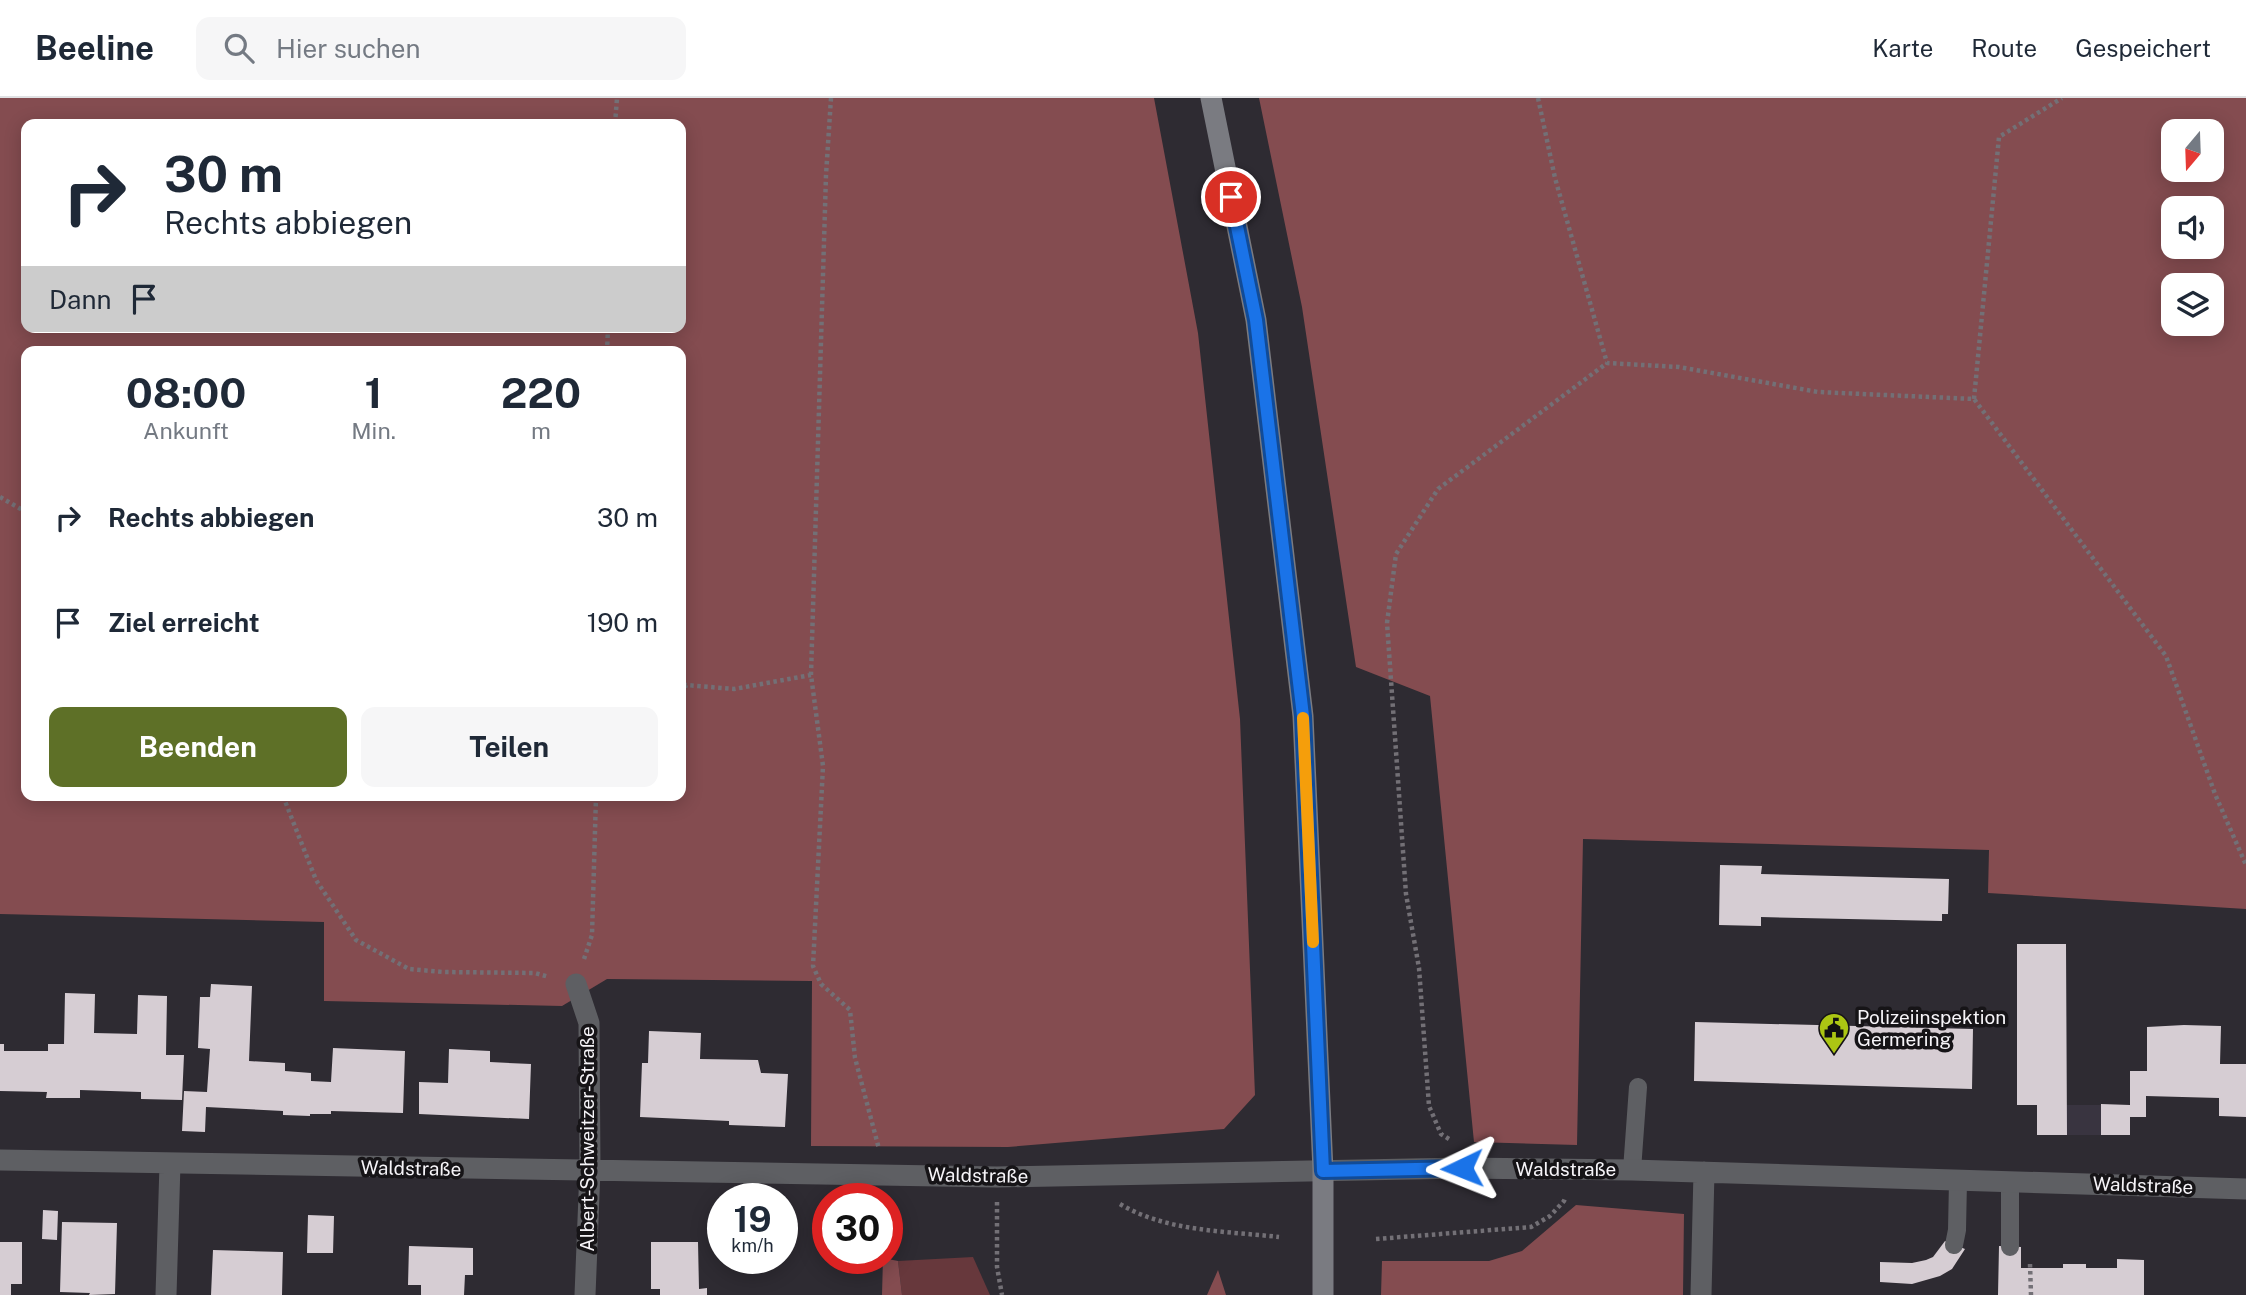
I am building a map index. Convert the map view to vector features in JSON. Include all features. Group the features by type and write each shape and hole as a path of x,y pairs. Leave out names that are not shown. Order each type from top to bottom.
{"main road":[{"path":"1211,98 1256,320 1303,716 1323,1171 1323,1295"}],"street":[{"name":"Albert-Schweitzer-Straße","path":"576,984 589,1023 590,1170 585,1295"},
{"name":"Waldstraße","path":"0,1160 997,1177 1462,1168 1632,1170 2246,1189"},
{"path":"166,1295 170,1164"},
{"path":"1701,1295 1704,1172"}],"lane":[{"path":"1632,1170 1638,1087"},
{"path":"1954,1245 1958,1181"},
{"path":"2010,1182 2010,1247"}],"path":[{"path":"615,119 617,98"},
{"path":"831,98 826,175 811,675 823,766 813,967 821,984 850,1010 855,1058 885,1174"},
{"path":"1538,98 1555,178 1607,363"},
{"path":"2062,98 1999,137 1974,399 2166,656 2215,794 2246,864"},
{"path":"1458,1145 1441,1134 1429,1106 1419,968 1406,894 1387,623 1396,554 1438,489 1607,363 1679,367 1818,392 1974,399"},
{"path":"0,497 21,509"},
{"path":"686,685 734,689 811,675"},
{"path":"286,801 316,880 356,940 409,969 535,973 576,984 592,935 596,801"},
{"path":"1376,1240 1531,1227 1550,1216 1564,1201 1566,1170"},
{"path":"997,1177 996,1267 1002,1295"},
{"path":"1112,1199 1152,1220 1279,1237"}],"shaded area":[{"path":"0,98 1154,98 1198,333 1240,719 1255,1095 1224,1129 1008,1147 811,1146 812,981 607,979 562,1006 324,1001 324,922 0,914"},
{"path":"1259,98 2246,98 2246,909 1988,893 1989,850 1583,839 1577,1145 1474,1142 1430,696 1356,667 1302,307"},
{"path":"2037,1105 2130,1105 2130,1135 2037,1135"},
{"path":"1576,1205 1684,1214 1683,1295 1381,1295 1382,1261 1489,1261 1522,1251"},
{"path":"973,1257 990,1295 902,1295 900,1274 903,1274 903,1261"},
{"path":"1218,1270 1226,1295 1207,1295"},
{"path":"883,1274 900,1274 902,1295 882,1295"}],"building":[{"path":"1720,865 1762,866 1761,874 1949,879 1948,914 1942,914 1942,921 1761,917 1761,926 1719,925"},
{"path":"2017,944 2066,944 2067,1135 2037,1135 2037,1105 2017,1105"},
{"path":"211,984 252,986 249,1061 285,1063 285,1071 311,1073 311,1081 331,1082 333,1048 405,1051 403,1113 331,1111 331,1114 310,1116 283,1115 283,1111 206,1107 205,1132 182,1131 184,1091 207,1092 210,1049 198,1048 200,997 210,997"},
{"path":"65,993 95,994 94,1033 137,1034 138,995 167,996 166,1055 184,1055 182,1100 141,1099 141,1092 80,1090 80,1098 46,1098 47,1092 0,1091 0,1044 4,1044 4,1051 48,1051 48,1044 64,1044"},
{"name":"Polizeiinspektion Germering","path":"1695,1022 1973,1029 1972,1089 1694,1081"},
{"path":"2221,1026 2220,1064 2246,1064 2246,1117 2219,1116 2219,1098 2146,1096 2146,1117 2130,1117 2130,1135 2101,1135 2101,1104 2130,1105 2130,1071 2147,1071 2147,1027"},
{"path":"649,1031 701,1033 700,1059 758,1060 761,1073 788,1074 785,1127 729,1125 729,1121 640,1117 642,1063 648,1063"},
{"path":"449,1049 490,1051 490,1062 531,1064 529,1119 419,1114 419,1082 448,1083"},
{"path":"43,1210 58,1211 57,1240 42,1239"},
{"path":"308,1215 334,1216 333,1253 307,1253"},
{"path":"62,1222 117,1223 115,1294 60,1292"},
{"path":"1945,1241 1965,1249 1952,1269 1940,1276 1912,1284 1880,1282 1880,1262 1912,1263 1926,1260 1933,1257"},
{"path":"0,1242 22,1242 22,1284 11,1284 11,1295 0,1295"},
{"path":"651,1242 698,1242 699,1289 707,1288 707,1295 660,1295 660,1289 651,1289"},
{"path":"409,1246 473,1248 473,1275 465,1275 464,1295 421,1295 421,1285 408,1285"},
{"path":"1999,1246 2021,1247 2021,1268 2063,1268 2063,1264 2086,1264 2086,1268 2117,1268 2117,1259 2144,1260 2144,1295 1998,1295"},
{"path":"213,1250 283,1252 282,1295 211,1295"}],"slow traffic":[{"path":"1303,718 1313,942"}],"place":[{"name":"Polizeiinspektion Germering","path":"1834,1055"}],"route":[{"path":"1231,197 1256,320 1303,716 1323,1171 1462,1168"}]}
